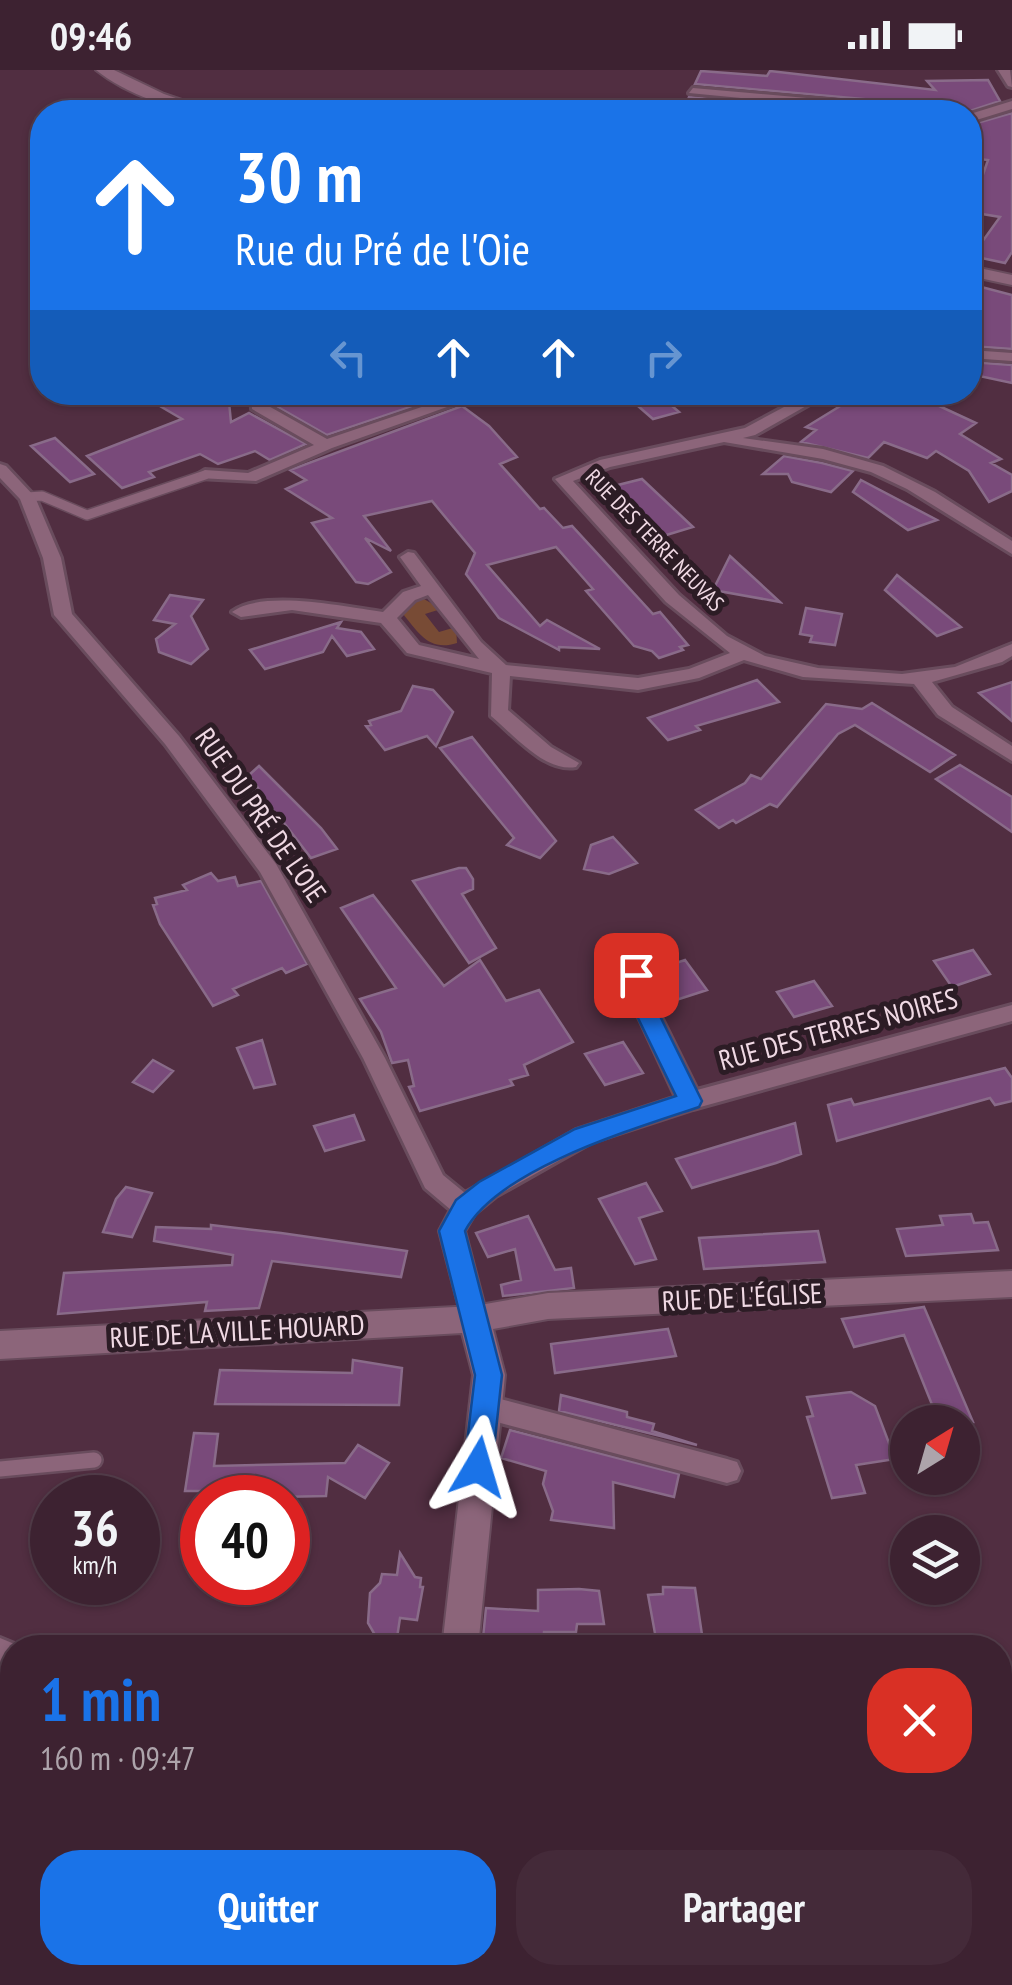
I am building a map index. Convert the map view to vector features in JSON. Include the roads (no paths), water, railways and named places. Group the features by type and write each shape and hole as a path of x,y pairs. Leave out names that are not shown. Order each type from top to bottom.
{"street":[{"path":"103,70 167,100"},
{"path":"1004,70 1012,84"},
{"path":"694,91 790,100"},
{"path":"982,117 1012,105"},
{"path":"982,273 1012,280"},
{"path":"982,355 1012,357"},
{"path":"257,405 326,445"},
{"path":"204,475 250,478 326,445 444,405"},
{"name":"RUE DES TERRE NEUVAS","path":"744,654 692,617 563,479 606,463 750,432 800,405"},
{"path":"724,440 835,456 874,468 933,496 1012,548"},
{"name":"RUE DU PRÉ DE L'OIE","path":"0,469 27,496 52,558 63,616 172,740 270,869 374,1058 434,1181 465,1207"},
{"path":"408,557 475,646 500,670 498,712 544,751 569,764"},
{"path":"387,618 409,596 430,588"},
{"path":"241,612 292,604 387,618 414,649 500,670 638,684 693,674 744,654 819,674 920,680 958,672 1012,649"},
{"path":"920,680 945,711 1012,754"},
{"path":"636,975 648,1014 690,1101"},
{"name":"RUE DES TERRES NOIRES","path":"465,1207 488,1189 584,1136 690,1101 1012,1013"},
{"path":"461,1635 489,1375 452,1231 465,1207"},
{"name":"RUE DE L'ÉGLISE","path":"474,1320 548,1306 1012,1284"},
{"name":"RUE DE LA VILLE HOUARD","path":"0,1345 474,1320"},
{"path":"485,1407 727,1471"}],"lane":[{"path":"27,496 42,496 87,515 204,475"},
{"path":"0,1468 94,1460"}]}
